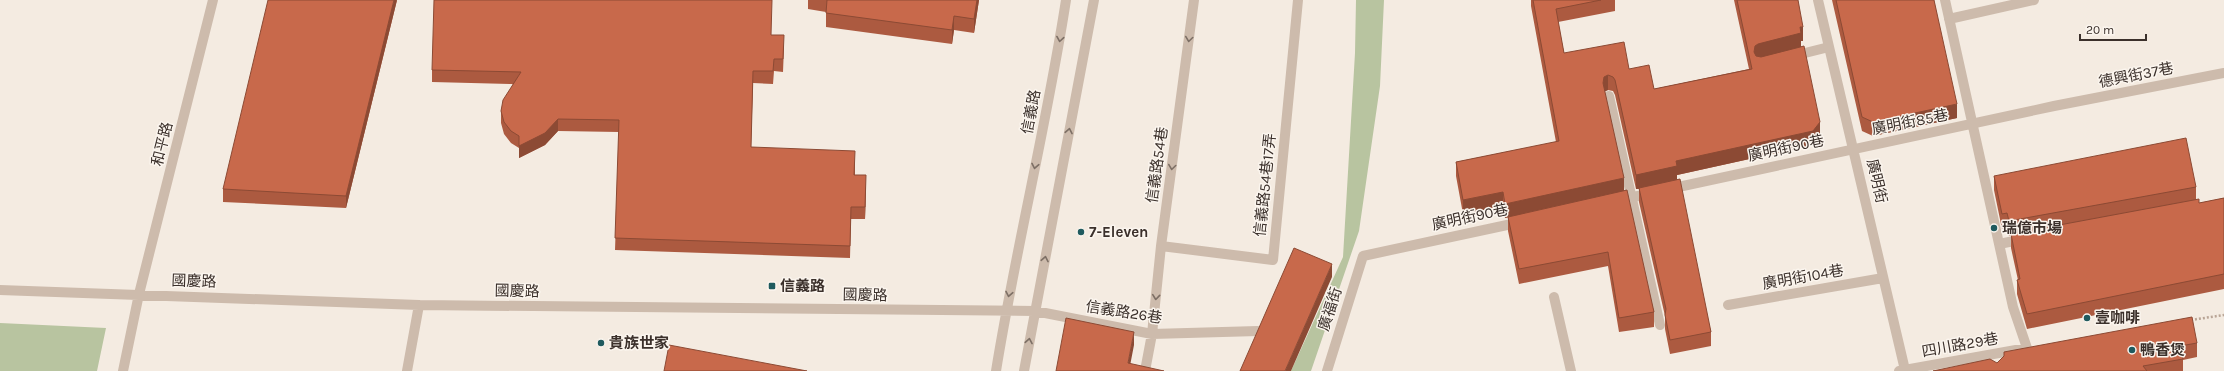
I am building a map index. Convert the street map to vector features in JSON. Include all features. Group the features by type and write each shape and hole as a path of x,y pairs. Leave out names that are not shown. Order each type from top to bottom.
{"street":[{"name":"和平路","path":"123,371 140,294 213,0"},
{"name":"信義路","path":"996,371 1006,312 1058,51 1066,0"},
{"path":"1024,371 1034,311 1094,0"},
{"name":"信義路54巷","path":"1145,371 1152,334 1161,246 1194,0"},
{"name":"信義路54巷17弄","path":"1161,246 1273,260 1298,0"},
{"name":"廣明街","path":"1818,0 1854,148 1902,370"},
{"path":"1945,0 1971,124 1999,244 2038,237"},
{"path":"1949,19 2034,0"},
{"path":"1783,59 1829,47"},
{"name":"德興街37巷","path":"1971,124 2054,106 2224,73"},
{"path":"1609,96 1630,198 1660,325"},
{"name":"廣明街85巷","path":"1854,148 1971,124"},
{"name":"廣明街90巷","path":"1608,202 1854,148"},
{"name":"廣明街90巷","path":"1363,256 1534,219"},
{"name":"四川路29巷","path":"1902,370 2027,348 2013,307 1999,244"},
{"name":"廣福街","path":"1326,371 1363,256"},
{"name":"廣明街104巷","path":"1728,305 1883,278"},
{"name":"國慶路","path":"0,290 419,305 1006,312 1034,311"},
{"path":"1554,297 1571,371"},
{"path":"407,371 419,305"},
{"name":"信義路26巷","path":"1034,311 1152,334 1258,331"},
{"path":"1992,354 1994,365"}],"path":[{"path":"2185,322 2224,315"}],"green space":[{"path":"1356,0 1384,0 1380,86 1359,231 1311,371 1291,371 1343,257 1355,53"},
{"path":"0,323 106,328 97,371 0,371"}],"building":[{"path":"268,0 394,0 346,196 223,189"},
{"path":"434,0 772,0 771,35 784,35 783,59 774,59 773,71 753,71 751,147 855,151 854,175 866,175 865,207 851,207 850,246 615,238 619,120 558,119 545,133 519,146 519,136 511,131 504,122 501,111 503,100 521,72 432,70"},
{"path":"827,0 977,0 974,19 954,16 952,30 826,13"},
{"path":"1533,0 1601,0 1556,9 1564,53 1624,42 1629,69 1649,65 1654,89 1752,69 1737,0 1798,0 1803,27 1800,27 1801,33 1758,44 1755,46 1754,52 1756,56 1761,57 1804,46 1820,122 1813,131 1676,161 1677,166 1636,175 1615,80 1613,77 1608,75 1604,77 1603,83 1624,178 1505,204 1503,192 1463,200 1456,162 1559,141"},
{"path":"1836,0 1934,0 1957,104 1873,122 1862,117"},
{"path":"2186,138 2196,187 2009,221 2007,213 2002,214 1994,176"},
{"path":"1680,179 1711,332 1670,340 1665,315 1666,309 1639,188"},
{"path":"1627,190 1654,312 1619,318 1608,252 1519,269 1508,217"},
{"path":"2224,198 2224,274 2027,314 2017,280 2020,279 2011,234 2199,199 2199,203"},
{"path":"1294,248 1332,264 1285,371 1240,371"},
{"path":"2192,317 2197,343 2180,346 2183,359 2143,366 2147,371 1933,371 1990,359 1997,363 2004,356 2004,352"},
{"path":"1066,318 1134,332 1128,363 1164,371 1056,371"},
{"path":"669,345 807,371 664,371"}],"place":[{"name":"瑞億市場","path":"1994,228"},
{"name":"7-Eleven","path":"1081,232"},
{"name":"信義路","path":"772,286"},
{"name":"壹咖啡","path":"2087,318"},
{"name":"貴族世家","path":"601,343"},
{"name":"鴨香煲","path":"2132,350"}]}
